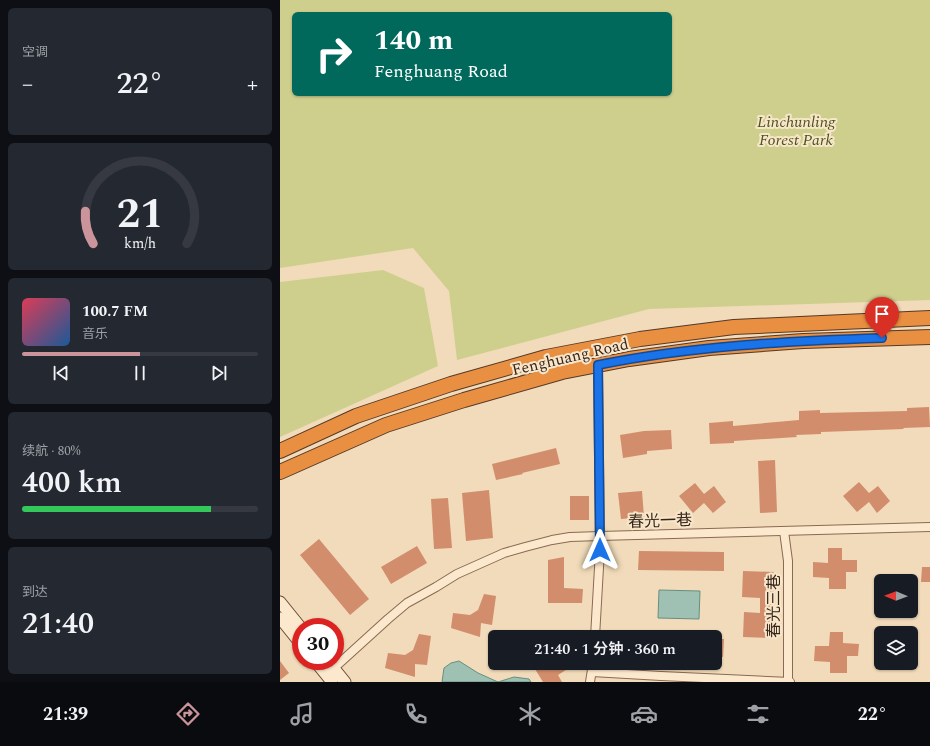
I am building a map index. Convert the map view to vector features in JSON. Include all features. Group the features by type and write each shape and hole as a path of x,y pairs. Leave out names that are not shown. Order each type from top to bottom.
{"highway":[{"name":"Fenghuang Road","path":"280,451 356,416 451,384 546,357 640,339 734,327 930,318"},
{"name":"Fenghuang Road","path":"280,472 386,425 562,372 629,359 717,348 803,341 930,337"}],"main road":[{"path":"280,602 293,618"},
{"path":"280,618 292,633"},
{"path":"322,670 332,682"},
{"path":"335,670 345,682"}],"street":[{"path":"595,630 600,550 598,365"},
{"name":"春光一巷","path":"344,655 407,603 457,574 504,553 552,540 600,536 930,527"},
{"name":"春光三巷","path":"784,531 788,561 789,682"},
{"path":"590,682 592,672 789,682"}],"green space":[{"name":"Linchunling Forest Park","path":"280,0 930,0 930,300 649,309 457,360 449,291 413,248 280,268"},
{"path":"383,270 424,288 438,366 280,437 280,282"}],"shaded area":[{"path":"659,590 700,591 699,619 658,618"},
{"path":"459,661 478,673 498,682 442,682 444,668 451,663"},
{"path":"514,677 529,679 531,682 498,682"}],"building":[{"path":"929,407 930,427 821,432 821,434 796,435 797,437 710,444 709,423 733,421 733,426 799,420 799,411 820,410 820,413 907,411 907,408"},
{"path":"671,430 672,449 647,451 647,454 623,458 620,435 644,431"},
{"path":"556,448 560,464 496,480 492,464"},
{"path":"775,460 777,512 760,513 758,461"},
{"path":"859,482 869,493 878,486 890,501 877,513 869,502 857,512 843,496"},
{"path":"695,483 704,494 714,486 726,502 713,513 704,503 693,513 679,496"},
{"path":"489,490 493,538 466,541 462,493"},
{"path":"642,491 644,517 621,519 618,493"},
{"path":"570,496 589,496 589,520 570,520"},
{"path":"448,498 452,548 434,549 431,499"},
{"path":"319,539 369,599 350,615 300,555"},
{"path":"417,546 427,563 391,584 381,567"},
{"path":"828,548 842,548 842,560 857,560 857,572 846,572 846,589 829,589 829,578 813,577 813,562 828,563"},
{"path":"639,551 724,552 724,571 638,570"},
{"path":"564,557 564,588 583,589 582,603 548,603 548,560"},
{"path":"922,567 930,567 930,582 921,582"},
{"path":"743,571 774,572 772,638 743,637 744,612 760,613 760,598 742,597"},
{"path":"484,594 496,596 492,625 481,623 480,637 451,628 453,613 470,615 478,610"},
{"path":"830,632 843,632 843,643 859,644 858,656 847,656 847,673 830,673 830,662 814,661 815,646 829,646"},
{"path":"419,634 431,636 427,665 415,664 415,677 385,668 388,653 405,655 413,650"},
{"path":"722,639 724,639 723,657"},
{"path":"280,661 289,673 280,680"},
{"path":"536,670 566,670 558,675 562,682 543,682"}],"route":[{"path":"600,550 598,365 629,359 709,348 803,341 882,338"}]}
